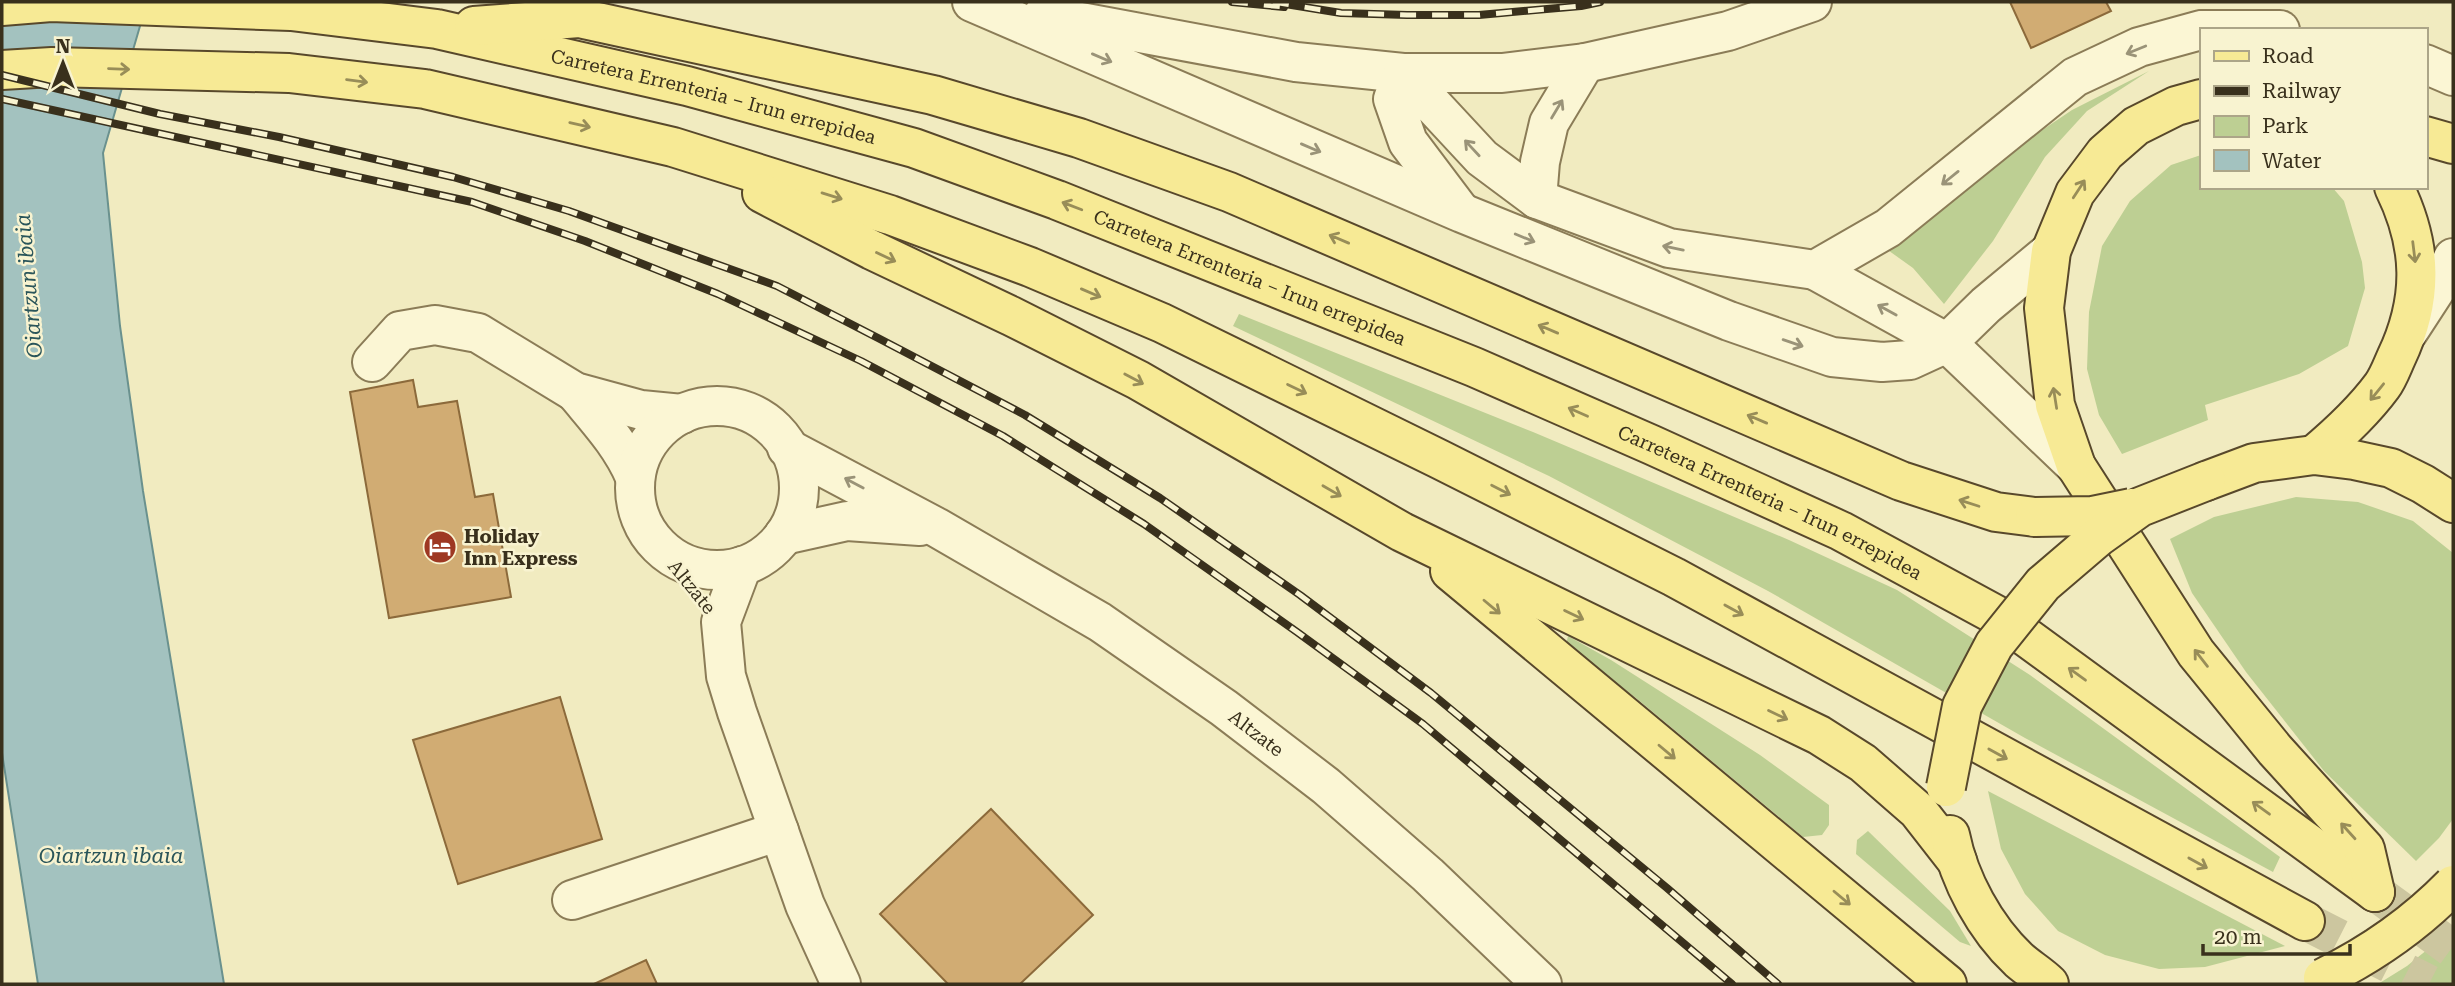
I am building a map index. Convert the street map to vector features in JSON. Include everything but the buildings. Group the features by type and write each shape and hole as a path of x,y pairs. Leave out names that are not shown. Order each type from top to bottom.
{"main road":[{"name":"Carretera Errenteria – Irun errepidea","path":"2,6 51,2 290,11 437,29 687,86 914,148 1057,200 1474,367 1841,531 1996,615 2375,892 2365,849 2275,750 2196,653 2076,466"},
{"path":"437,29 579,18 933,95 1079,138 1230,192 1902,481 1996,512 2035,517 2092,516 2140,507 2254,463 2314,455 2391,468 2453,503"},
{"path":"2,70 52,67 289,73 425,89 673,147 890,215 1030,267 1162,323 1674,577 2305,921"},
{"path":"2076,466 2055,405 2045,307 2051,251 2075,193 2105,153 2136,126 2176,106 2200,99"},
{"path":"2427,137 2453,144"},
{"path":"673,147 872,250 1012,316 1138,380 1402,532 1819,735 1863,763 1918,811 1957,861"},
{"path":"2314,455 2350,425 2384,384 2408,332 2417,287 2415,248 2406,211 2395,189"},
{"path":"2049,983 2019,960 1980,910 1957,861 1950,837 1946,786 1962,706 1994,645 2043,584 2098,537 2140,507"},
{"path":"1402,532 1947,984"},
{"path":"2317,981 2351,964 2406,929 2453,885"}],"street":[{"path":"972,2 1296,62 1404,73 1502,73 1585,63 1728,31 1812,2"},
{"path":"972,2 1462,213 1729,321 1832,356 1882,362 1910,360 1947,343 1986,305 2051,251"},
{"path":"1815,270 1888,228 2076,77 2139,47 2200,31"},
{"path":"2427,48 2453,42"},
{"path":"1538,199 1541,162 1549,123 1585,63"},
{"path":"2427,65 2453,76"},
{"path":"1404,73 1482,158 1538,199 1669,248 1815,270 1947,343 2076,466"},
{"path":"1404,73 1393,99 1408,142 1462,213"},
{"path":"2408,332 2447,272 2453,258"},
{"path":"372,362 400,331 435,325 478,333 575,392 642,410 682,414"},
{"path":"575,392 617,441 635,477"},
{"path":"709,406 736,408 760,419 780,436 788,448 794,458 799,485 796,512 785,535 765,555 742,566 715,570 688,565 664,551 646,530 636,505 635,477 643,451 659,429 682,414 709,406"},
{"name":"Altzate","path":"788,448 936,527 1100,622 1224,708 1326,786 1408,857 1542,984"},
{"name":"Altzate","path":"785,535 847,520 936,527"},
{"name":"Altzate","path":"664,551 721,622"},
{"name":"Altzate","path":"742,566 721,622 726,676 805,905 841,984"},
{"path":"572,900 779,831"}],"green space":[{"path":"2149,71 2087,111 2045,157 1993,241 1944,304 1913,268 1871,238 2004,156 2072,110"},
{"path":"2200,155 2200,189 2334,189 2344,201 2362,262 2365,288 2348,346 2299,374 2205,405 2208,420 2122,454 2099,415 2087,369 2089,312 2102,246 2130,201 2171,165"},
{"path":"1239,314 1533,432 1789,540 1897,590 2030,675 2280,857 2273,872 2025,738 1768,591 1549,476 1233,326"},
{"path":"2296,497 2358,502 2413,521 2453,553 2453,819 2416,861 2324,771 2246,672 2192,593 2170,539 2214,517"},
{"path":"1568,636 1611,660 1760,755 1829,805 1829,825 1822,835 1803,837 1636,698 1566,645"},
{"path":"1988,791 2285,946 2205,967 2159,969 2105,955 2058,931 2025,894 2001,849"},
{"path":"1868,831 1950,911 1971,946 1960,942 1856,854 1857,840"},
{"path":"2443,937 2453,945 2453,984 2378,984 2407,966"}],"water":[{"name":"Oiartzun ibaia","path":"2,2 147,2 103,153 120,326 143,491 224,984 38,984 2,753"}],"tunnel":[{"path":"2375,892 2453,949"},
{"path":"2305,921 2429,984"}],"railway":[{"path":"1232,2 1284,7"},
{"path":"1273,2 1341,13 1407,15 1479,15 1600,2"},
{"path":"2,75 160,114 279,137 453,177 569,211 777,286 1025,415 1160,498 1300,595 1431,693 1667,888 1778,984"},
{"path":"2,99 472,202 585,241 718,294 861,361 1003,436 1144,524 1297,632 1423,724 1732,984"}],"place":[{"name":"Holiday Inn Express","path":"440,547"}]}
